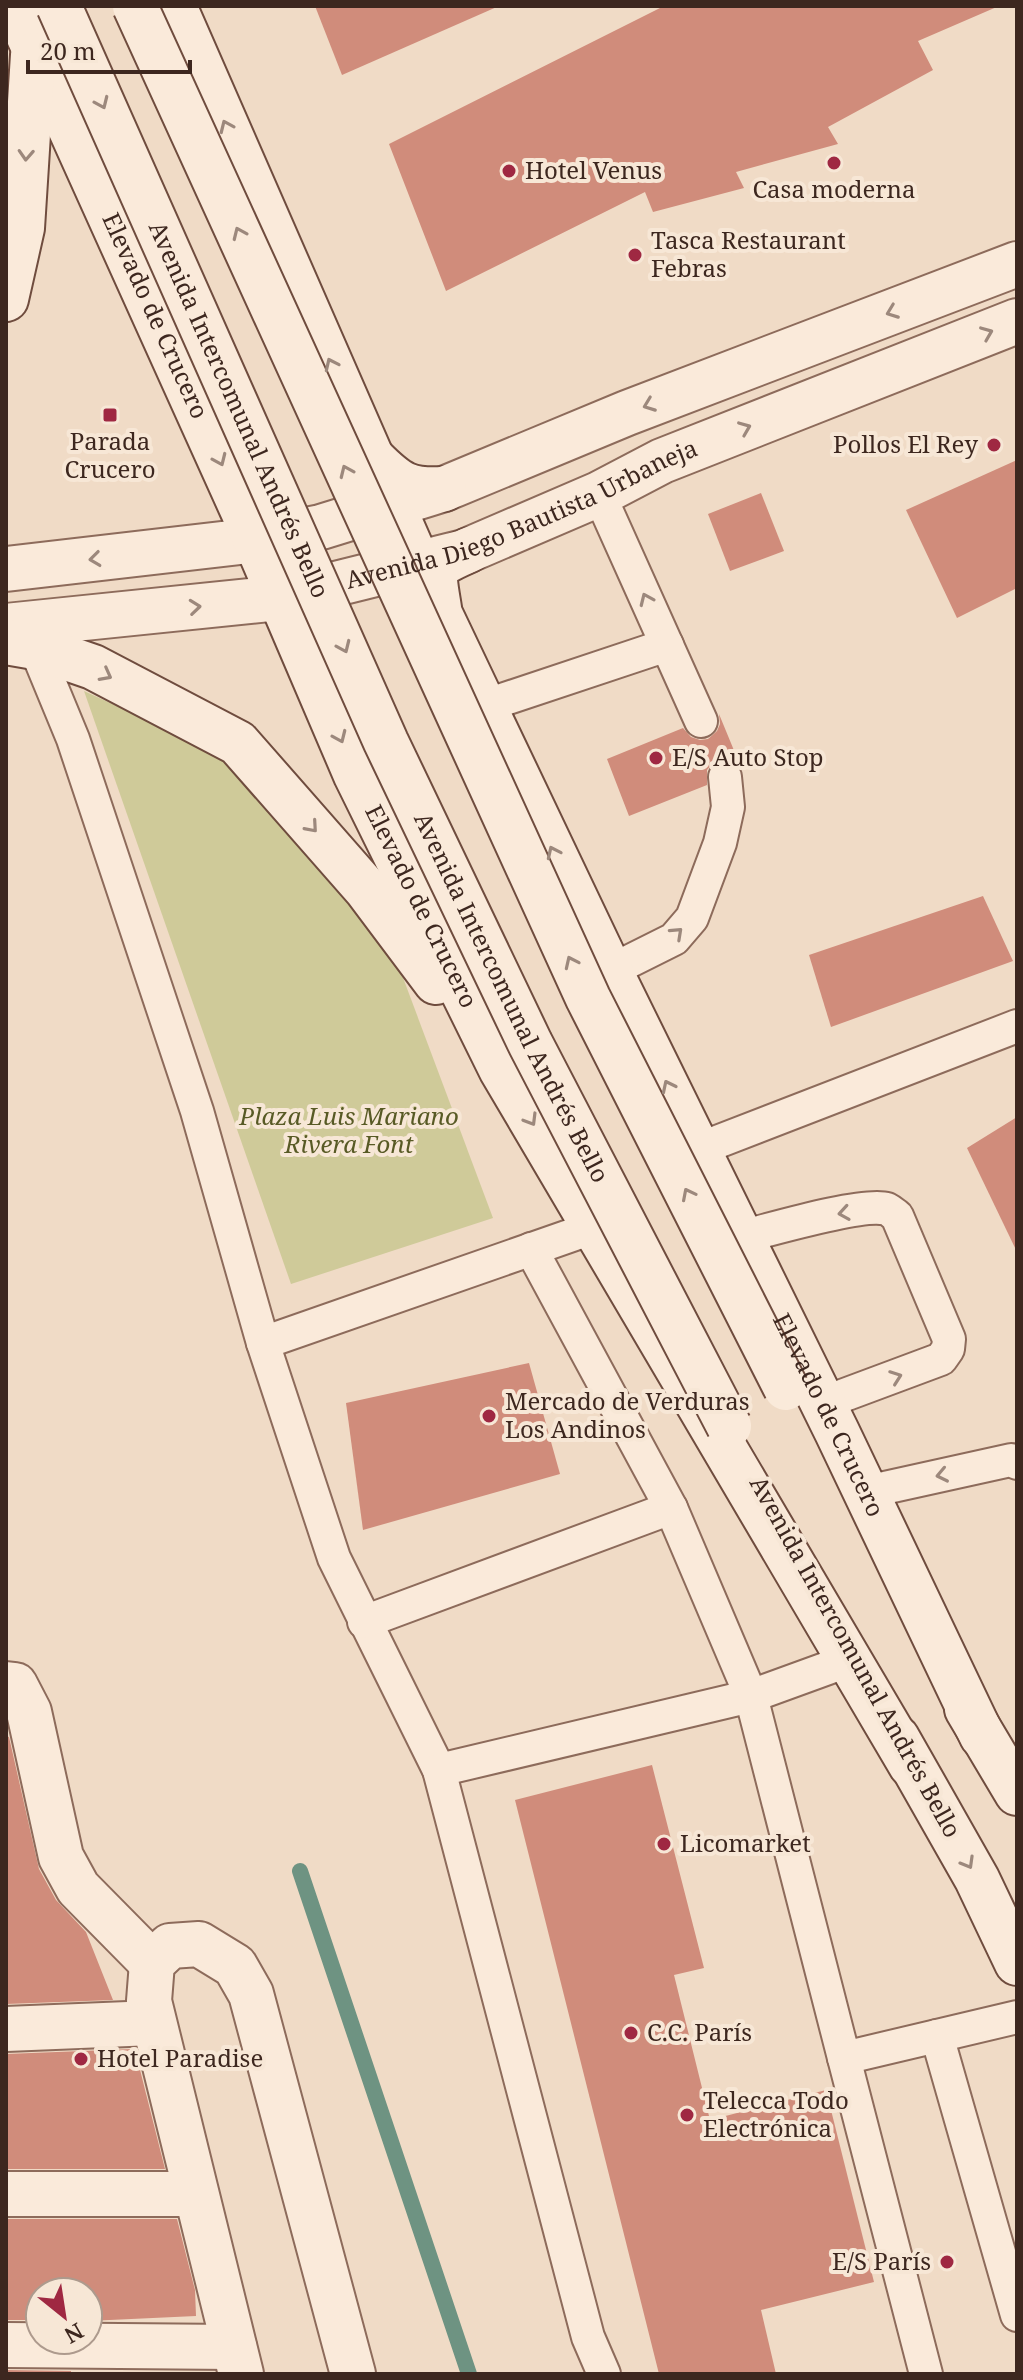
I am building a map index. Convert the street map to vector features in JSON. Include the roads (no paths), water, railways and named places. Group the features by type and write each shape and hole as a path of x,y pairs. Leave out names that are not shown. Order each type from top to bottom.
{"main road":[{"name":"Elevado de Crucero","path":"15,6 256,540 356,775 501,1069 911,1765"},
{"name":"Avenida Intercomunal Andrés Bello","path":"59,6 386,742 530,1043 729,1426 911,1765 977,1879 1017,1963"},
{"path":"135,6 588,998 804,1396 982,1736 1015,1784"},
{"name":"Elevado de Crucero","path":"174,6 440,614 741,1237 804,1396 866,1492 982,1736"},
{"path":"6,299 22,228 34,49"},
{"name":"Avenida Diego Bautista Urbaneja","path":"6,569 256,540 321,527 444,489 627,413 1017,264"},
{"name":"Avenida Diego Bautista Urbaneja","path":"16,638 279,598 469,550 599,494 662,461 1017,321"},
{"path":"374,460 391,478 406,487 444,489"},
{"path":"440,614 434,576 436,569 439,564 469,550"},
{"path":"16,638 93,667 238,743 367,890 501,1069"},
{"path":"6,1684 15,1685 29,1712 61,1857 78,1888 152,1963"},
{"path":"6,2345 238,2360 149,2001 152,1963 170,1946 199,1944 235,1966 251,1994 353,2374"},
{"path":"6,2029 153,2023"},
{"path":"6,2194 196,2194"}],"lane":[{"path":"599,494 701,721"},
{"path":"16,638 73,739 197,1111 263,1343 334,1558 439,1770 588,2337 604,2374"},
{"path":"484,706 667,645"},
{"path":"610,971 674,939 692,918 720,843 728,807 725,777"},
{"path":"699,1149 1017,1026"},
{"path":"741,1237 820,1217 875,1208 889,1210 897,1216 949,1339 948,1349 941,1359 804,1396"},
{"path":"263,1343 595,1227"},
{"path":"531,1249 671,1508 751,1696 926,2374"},
{"path":"866,1492 1011,1460 1017,1463"},
{"path":"364,1622 671,1508"},
{"path":"439,1770 751,1696 850,1660"},
{"path":"844,2058 1017,2017"},
{"path":"937,2036 1017,2315"}],"waterway":[{"path":"300,1871 469,2374"}],"place":[{"name":"Casa moderna","path":"834,163"},
{"name":"Hotel Venus","path":"509,171"},
{"name":"Tasca Restaurant Febras","path":"635,255"},
{"name":"Parada Crucero","path":"110,415"},
{"name":"Pollos El Rey","path":"994,445"},
{"name":"E/S Auto Stop","path":"656,758"},
{"name":"Mercado de Verduras Los Andinos","path":"489,1416"},
{"name":"Licomarket","path":"664,1844"},
{"name":"C.C. París","path":"631,2033"},
{"name":"Hotel Paradise","path":"81,2059"},
{"name":"Telecca Todo Electrónica","path":"687,2115"},
{"name":"E/S París","path":"947,2262"}],"park label":[{"name":"Plaza Luis Mariano Rivera Font","path":"349,1131"}]}
